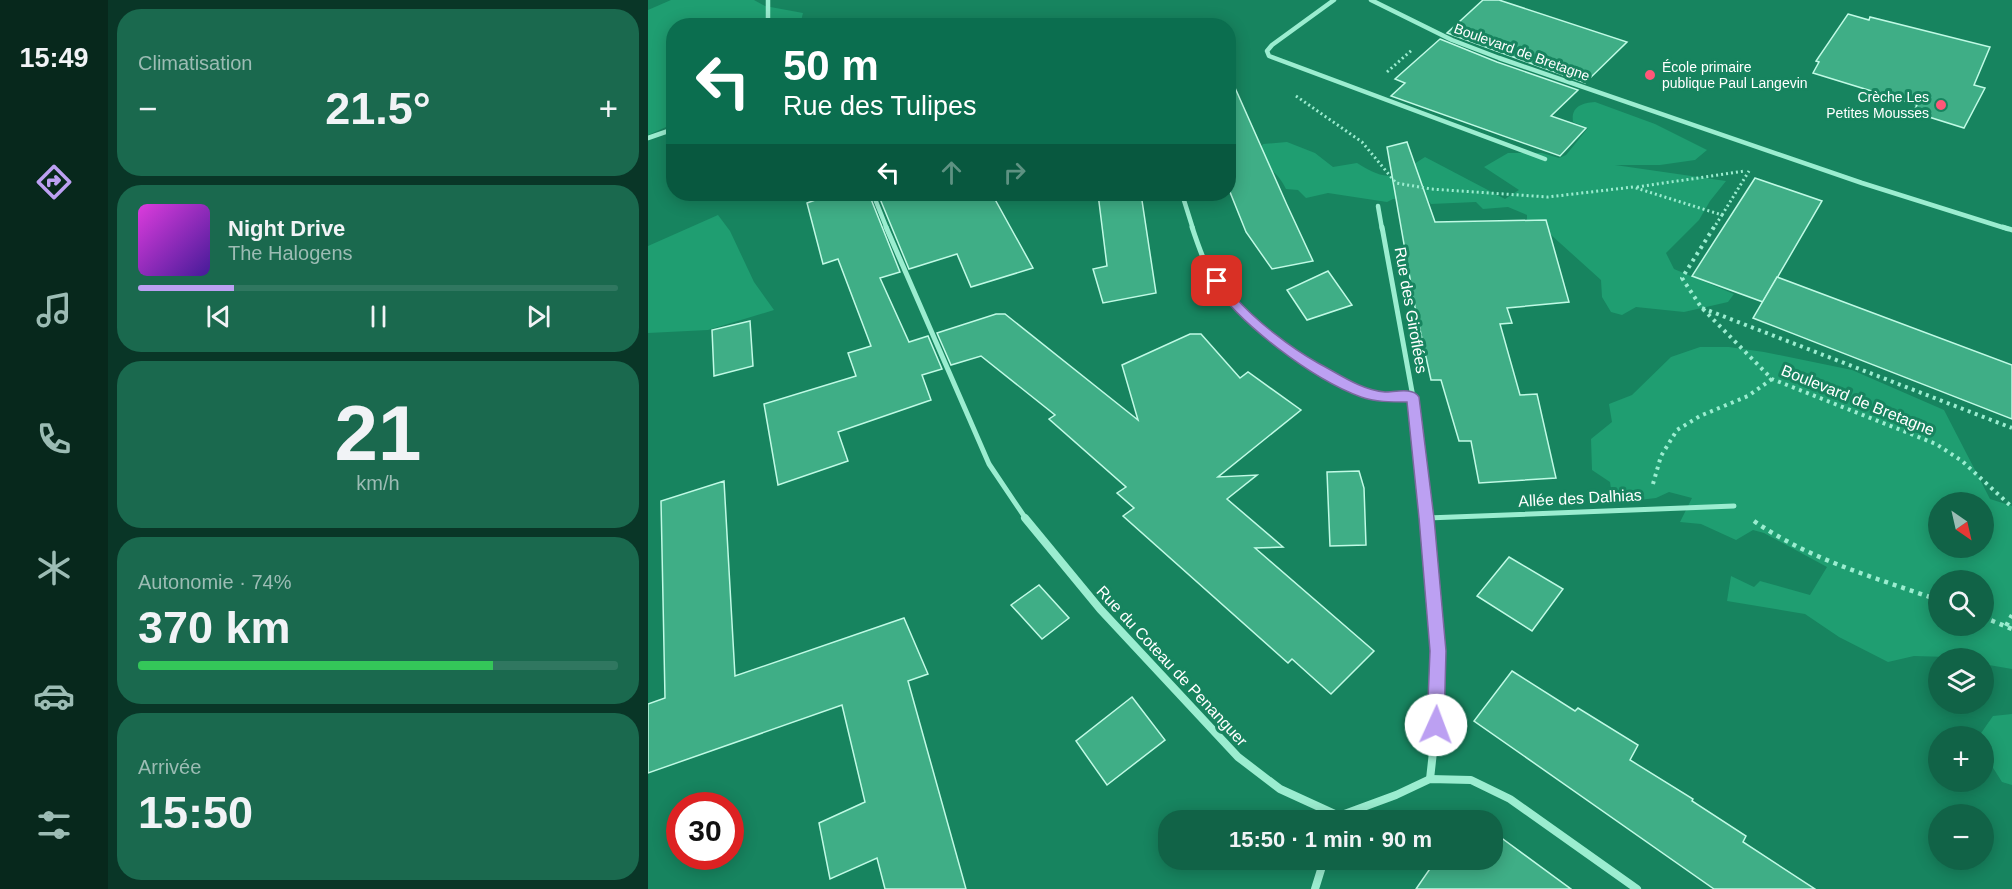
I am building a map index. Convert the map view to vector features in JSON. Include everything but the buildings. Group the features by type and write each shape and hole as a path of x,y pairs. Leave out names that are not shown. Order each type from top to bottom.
{"street":[{"path":"768,0 768,18"},
{"path":"1334,0 1285,35 1267,51 1273,58 1545,159"},
{"name":"Boulevard de Bretagne","path":"1371,0 1435,32 1498,58 1862,183 2012,230"},
{"path":"648,138 666,132"},
{"name":"Rue du Coteau de Penanguer","path":"876,201 894,248 989,464 1025,520 1103,613 1237,757 1294,798 1320,810"},
{"path":"1184,201 1206,263 1231,300 1253,322 1310,364 1364,393 1384,397 1413,397"},
{"name":"Rue des Giroflées","path":"1377,206 1413,397 1427,518 1438,651 1436,725 1430,779"},
{"name":"Allée des Dalhias","path":"1427,518 1734,506"},
{"name":"Rue du Coteau de Penanguer","path":"1358,810 1430,779 1471,780 1510,799 1637,889"},
{"path":"1315,889 1321,870"}],"path":[{"name":"Boulevard de Bretagne","path":"1378,97 1400,76 1385,71 1435,32"},
{"path":"1289,92 1366,147 1396,183 1431,189 1548,197 1749,171"},
{"path":"1633,187 1722,215 1765,149"},
{"name":"Boulevard de Bretagne","path":"1722,215 1682,278 1701,307 1773,380 1936,444 1962,461 2012,507"},
{"path":"1701,307 2012,428"},
{"path":"1647,508 1661,456 1677,430 1700,416 1748,396 1773,380"},
{"path":"1734,506 1767,531 1814,555 1928,596"},
{"path":"2006,626 2012,615"},
{"path":"1994,621 2012,629"}],"green space":[{"path":"671,0 754,0 765,6 803,13 802,18 666,18 666,127 648,135 648,10"},
{"path":"1595,102 1655,124 1707,150 1695,160 1660,165 1615,165 1726,181 1699,220 1666,253 1674,269 1734,294 1728,302 1684,312 1636,307 1622,315 1611,312 1602,297 1601,280 1550,234 1527,227 1527,215 1508,207 1483,209 1476,202 1431,204 1426,197 1393,199 1387,202 1328,193 1306,198 1298,190 1286,189 1276,174 1256,156 1263,144 1287,142 1315,153 1333,167 1357,163 1377,174 1389,176 1412,174 1414,164 1425,157 1505,199 1519,190 1484,167 1508,153 1542,153 1559,158 1566,155 1588,128 1573,122 1575,109 1585,103"},
{"path":"718,215 730,231 754,282 774,310 708,330 648,333 648,246"},
{"path":"1700,347 1729,347 1852,370 1944,410 1986,492 1928,492 1928,558 1994,558 1994,500 2012,506 2012,669 1994,666 1994,648 1928,648 1928,656 1914,656 1888,662 1839,637 1805,614 1727,601 1731,576 1754,587 1760,581 1810,595 1827,567 1764,533 1753,530 1736,540 1701,524 1680,522 1692,498 1669,492 1656,498 1613,503 1610,482 1592,470 1591,439 1612,422 1609,404 1632,395 1671,357"},
{"path":"2012,714 2012,785 2002,782 1994,769 1994,726 1986,726 1993,716"}],"place":[{"name":"École primaire publique Paul Langevin","path":"1650,75"},
{"name":"Crèche Les Petites Mousses","path":"1941,105"}],"route":[{"path":"1217,281 1231,300 1253,322 1280,344 1342,383 1364,393 1384,397 1413,397 1427,518 1438,651 1436,725"}]}
